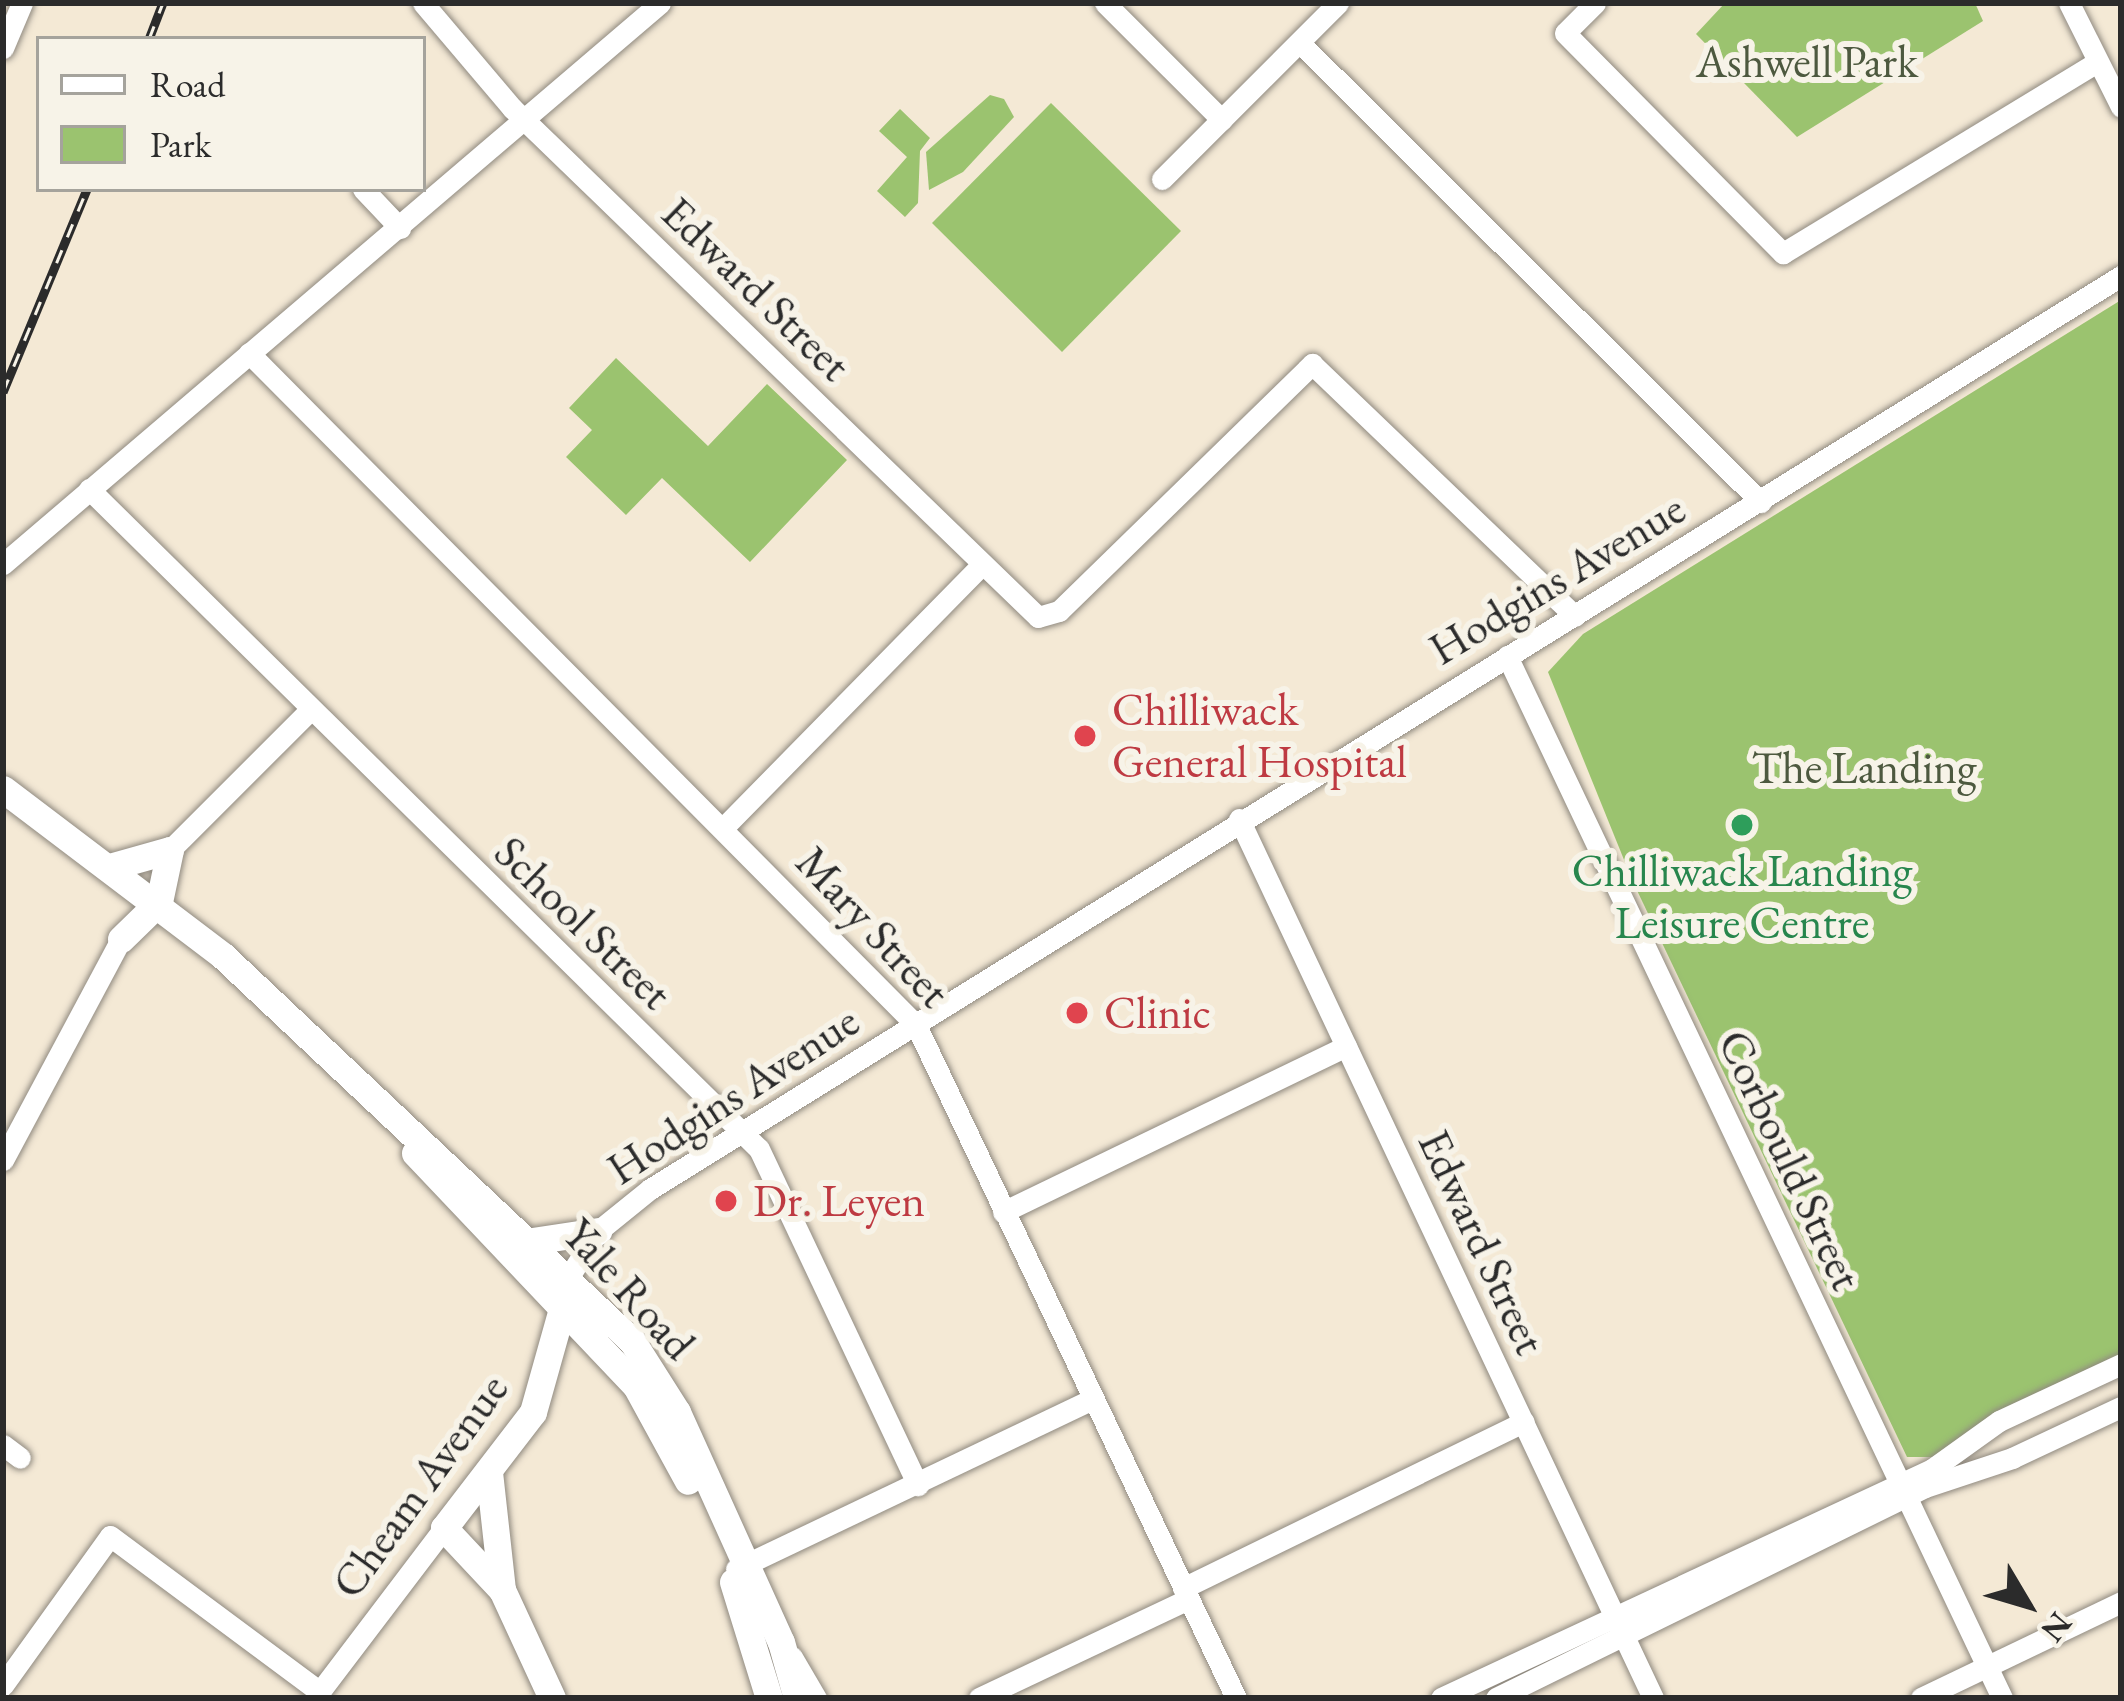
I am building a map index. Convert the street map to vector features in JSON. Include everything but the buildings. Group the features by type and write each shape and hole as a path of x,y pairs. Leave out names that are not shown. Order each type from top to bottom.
{"main road":[{"name":"Yale Road","path":"3,789 159,902 286,1014 386,1118 441,1186 604,1351 657,1420 736,1569 781,1642 794,1698"},
{"path":"170,850 159,902 121,939 113,866 170,850"},
{"name":"Yale Road","path":"386,1118 532,1241 656,1373 736,1569 769,1698"},
{"path":"532,1241 598,1232"},
{"name":"Cheam Avenue","path":"444,1528 489,1472 548,1380 568,1278"},
{"path":"548,1380 583,1354 604,1351"},
{"path":"489,1472 502,1590"},
{"path":"444,1528 502,1590 552,1698"}],"street":[{"path":"3,48 22,3"},
{"name":"Edward Street","path":"423,3 527,118 982,564 1045,618 1312,364 1575,616"},
{"path":"3,564 660,3"},
{"path":"1105,3 1222,120"},
{"path":"1162,179 1338,3"},
{"path":"1595,3 1565,33 1783,253 2097,62"},
{"path":"2069,3 2121,107"},
{"path":"1299,42 1760,502"},
{"path":"366,192 400,228"},
{"name":"Hodgins Avenue","path":"568,1278 598,1232 742,1130 2121,276"},
{"name":"Mary Street","path":"249,353 916,1025 1236,1698"},
{"name":"School Street","path":"89,489 759,1149 918,1485"},
{"path":"723,828 982,564"},
{"name":"Corbould Street","path":"1507,656 2002,1698"},
{"path":"170,850 310,710"},
{"name":"Edward Street","path":"1239,819 1653,1698"},
{"path":"3,1160 121,939"},
{"path":"1003,1212 1346,1046"},
{"path":"1901,1491 2121,1364"},
{"path":"736,1569 1093,1399"},
{"path":"1441,1698 1619,1625 1901,1491 2121,1407"},
{"path":"979,1698 1524,1423"},
{"name":"Cheam Avenue","path":"318,1695 444,1528"},
{"path":"3,1685 110,1535 318,1695"},
{"path":"1921,1698 2121,1602"},
{"path":"745,1608 794,1698"},
{"path":"1496,1698 1619,1625"},
{"path":"781,1642 816,1698"}],"green space":[{"name":"Ashwell Park","path":"1725,3 1975,3 1983,21 1797,137 1696,34"},
{"path":"990,95 1004,99 1014,117 963,172 929,190 926,152"},
{"path":"1051,103 1181,231 1062,352 932,223"},
{"path":"900,109 930,138 920,151 918,203 905,217 877,191 907,157 879,131"},
{"name":"The Landing","path":"2121,300 2121,1358 1932,1457 1907,1457 1633,882 1548,672 1583,634"},
{"path":"616,358 708,446 767,384 847,460 750,562 662,478 626,515 566,457 592,430 569,408"}],"railway":[{"path":"150,36 163,3"},
{"path":"3,392 86,192"}],"place":[{"name":"Chilliwack General Hospital","path":"1085,736"},
{"name":"Chilliwack Landing Leisure Centre","path":"1742,825"},
{"name":"Clinic","path":"1077,1013"},
{"name":"Dr. Leyen","path":"726,1201"}]}
